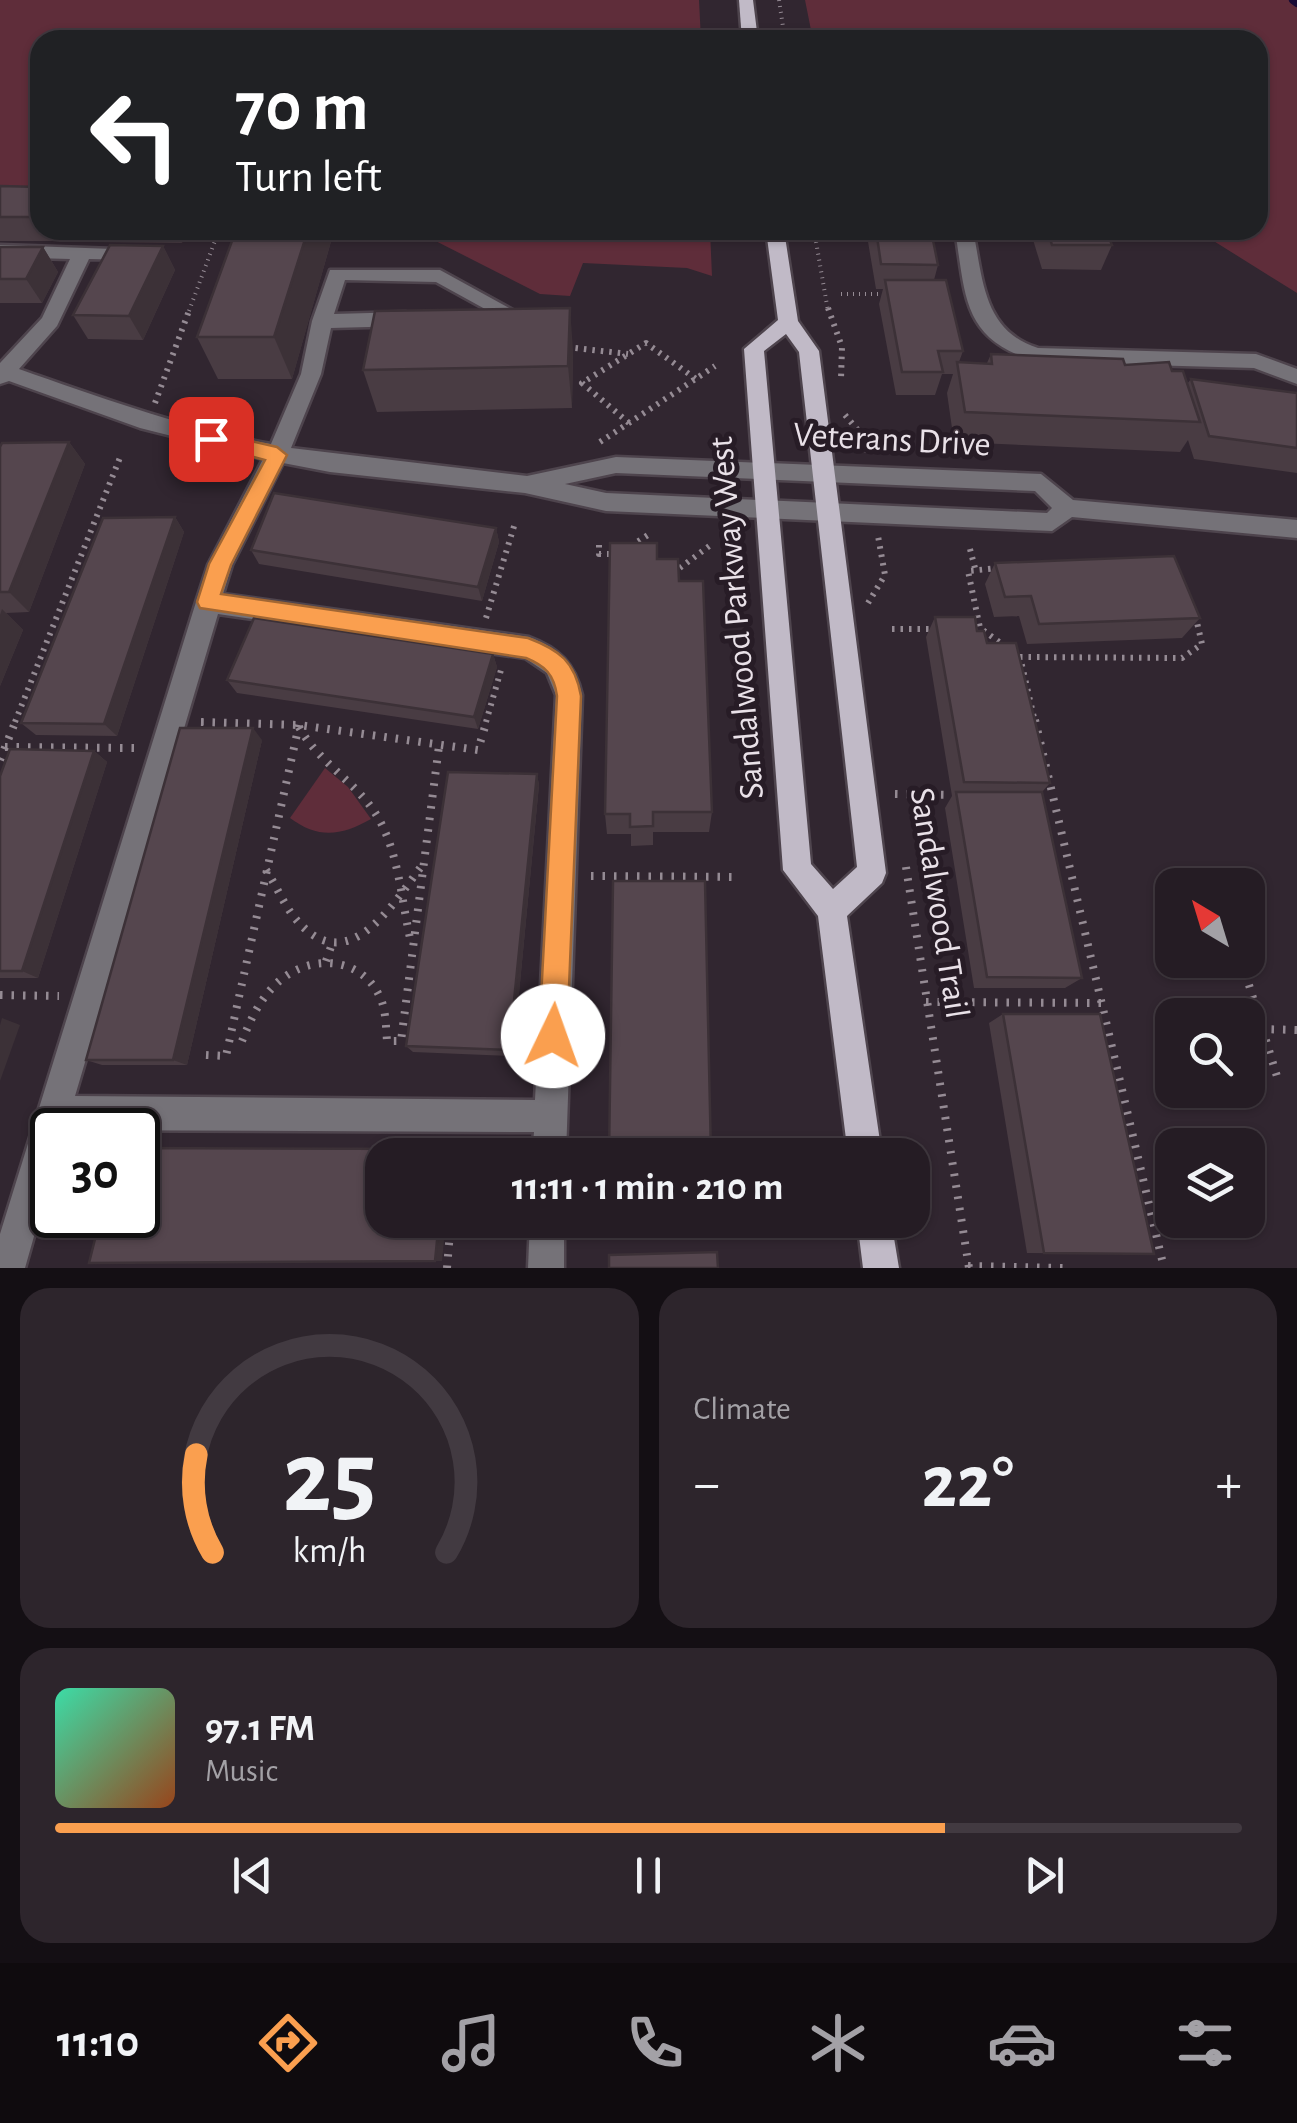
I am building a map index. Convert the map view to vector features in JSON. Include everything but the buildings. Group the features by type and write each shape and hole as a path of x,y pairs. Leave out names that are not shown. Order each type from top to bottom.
{"main road":[{"path":"746,0 749,30"},
{"path":"776,240 788,322 809,351 872,872 832,910 864,1138"},
{"name":"Sandalwood Parkway West","path":"788,322 754,350 797,870 832,910"},
{"path":"877,1238 881,1268"}],"street":[{"path":"966,240 983,317 995,337 1014,350 1038,355 1256,362 1297,377"},
{"path":"0,251 150,254"},
{"path":"1,373 50,321 83,252"},
{"path":"55,1108 220,564 277,455 312,374 322,321 337,274 440,276 522,322"},
{"path":"322,321 424,319"},
{"path":"483,320 522,322"},
{"name":"Veterans Drive","path":"1,373 148,422 277,455 526,484 606,502 1052,522 1067,508"},
{"name":"Veterans Drive","path":"526,484 616,465 1040,482 1067,508 1297,529"},
{"path":"208,602 528,648 550,658 565,674 569,696 548,1138"},
{"path":"160,1113 549,1116"},
{"path":"6,1268 30,1190"},
{"path":"546,1238 546,1268"}],"path":[{"path":"779,0 784,30"},
{"path":"148,422 214,240"},
{"path":"816,240 827,307 841,334 845,362 838,388"},
{"path":"841,294 900,294"},
{"path":"522,322 528,328 528,347 586,347 628,354"},
{"path":"629,423 582,383 646,343 696,379"},
{"path":"594,446 715,366"},
{"path":"840,401 846,419 866,440"},
{"path":"0,760 121,454"},
{"path":"484,624 515,523"},
{"path":"94,525 114,524"},
{"path":"632,555 598,554 600,545 633,546 652,533"},
{"path":"664,579 712,544"},
{"path":"970,549 975,568"},
{"path":"866,606 885,575 880,551"},
{"path":"980,628 968,571 1003,568"},
{"path":"1006,661 1191,656 1202,644 1202,637 1190,598"},
{"path":"963,628 980,628 1020,659 1164,1268"},
{"path":"892,629 945,629"},
{"path":"208,722 299,726 478,750 502,662"},
{"path":"206,1055 226,1056 299,726"},
{"path":"299,726 306,741 352,783 376,815 394,854 412,944"},
{"path":"242,1040 248,1014 272,982 305,964 326,961 357,969 370,980 386,1011 387,1041 401,1041 439,746"},
{"path":"5,747 141,748"},
{"name":"Sandalwood Trail","path":"892,776 898,813"},
{"path":"894,794 976,795"},
{"path":"1034,796 1054,796"},
{"name":"Sandalwood Trail","path":"903,851 968,1267"},
{"path":"265,869 283,892 294,918 320,938 333,941 352,940 370,931 424,863"},
{"path":"585,876 740,877"},
{"path":"326,961 333,941"},
{"path":"1249,985 1253,998"},
{"path":"0,995 63,996"},
{"path":"926,1002 1102,1004"},
{"path":"1265,1029 1297,1030"},
{"path":"1265,1044 1278,1083"},
{"path":"1265,1058 1270,1058"},
{"path":"448,1268 450,1238"},
{"path":"968,1267 1064,1268"}],"shaded area":[{"path":"0,0 699,0 700,30 30,30 30,192 0,191"},
{"path":"805,0 1297,0 1297,293 1212,240 1268,240 1268,30 811,30"},
{"path":"434,240 710,240 712,276 687,268 583,263 570,296 540,294"},
{"path":"325,768 348,787 371,819 330,833 310,829 290,818"}],"waterway":[{"path":"1293,0 1297,3"}],"route":[{"path":"211,439 277,455 220,564 208,602 528,648 550,658 565,674 569,696 553,1036"}]}
